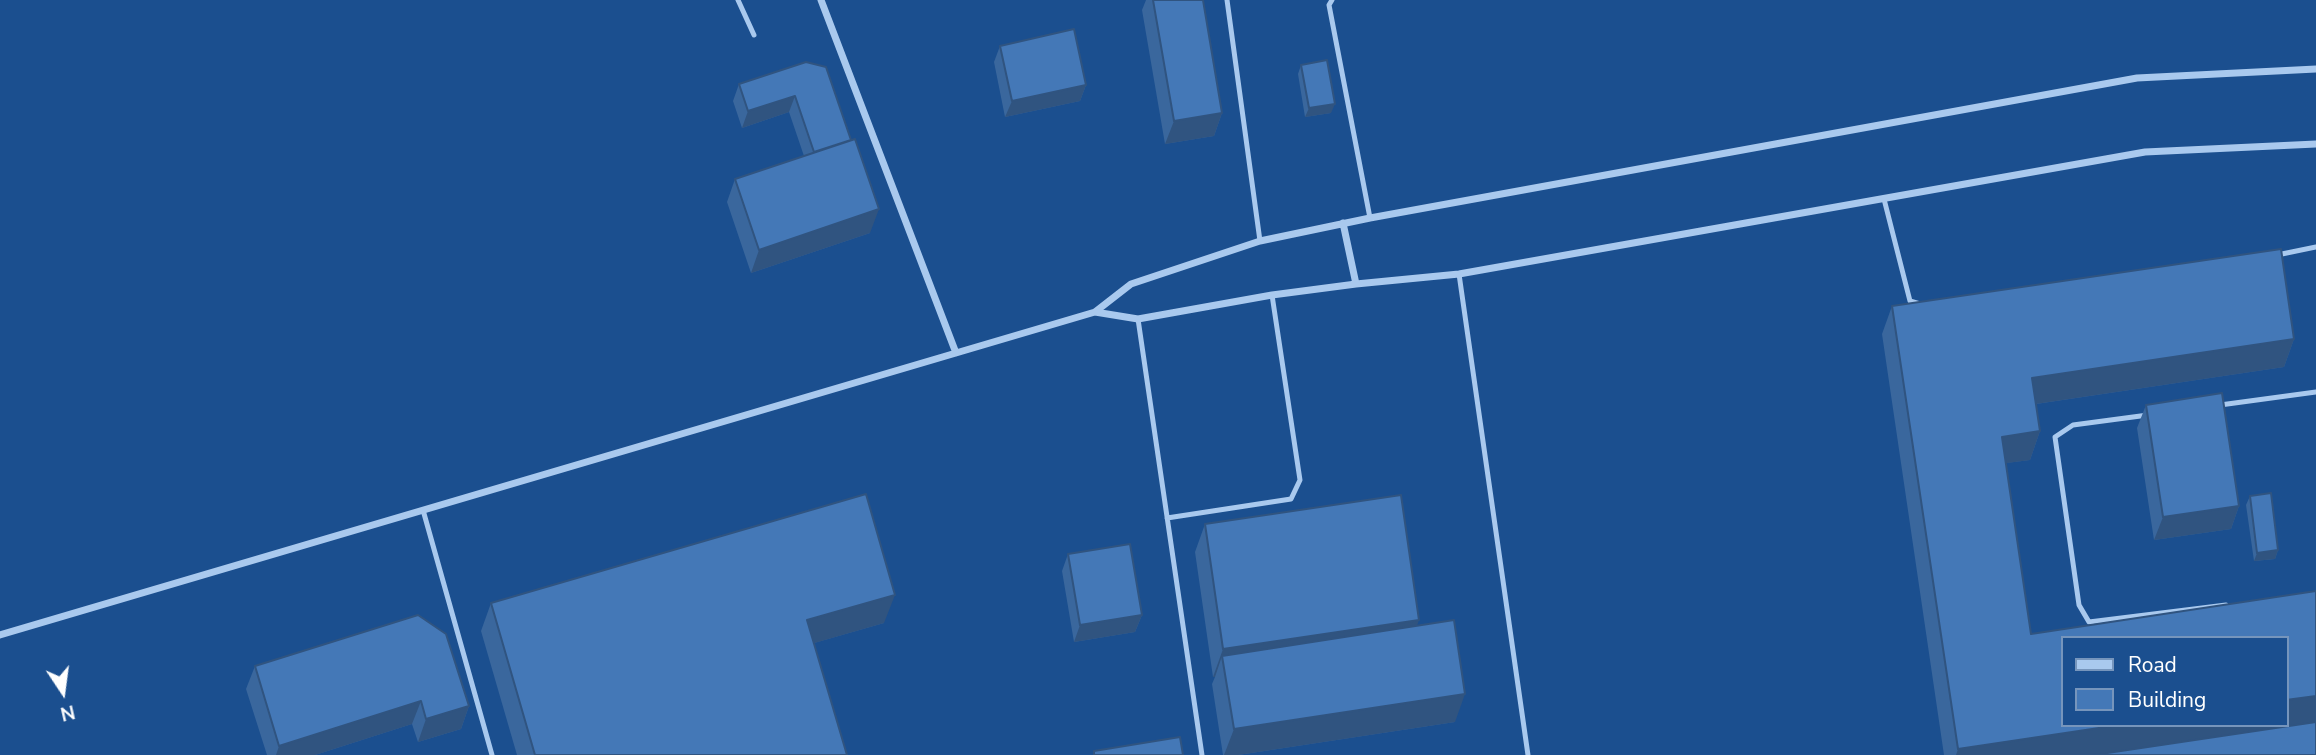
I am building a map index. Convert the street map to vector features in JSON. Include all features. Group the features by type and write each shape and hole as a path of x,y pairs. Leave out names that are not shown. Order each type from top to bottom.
{"street":[{"path":"821,0 957,353"},
{"path":"0,635 1095,312 1131,284 1260,240 2137,78 2316,69"},
{"path":"1095,312 1138,318 1272,295 1459,274 2145,152 2316,144"},
{"path":"1343,223 1356,284"}],"lane":[{"path":"738,0 754,35"},
{"path":"1227,0 1260,240"},
{"path":"1332,0 1329,5 1370,218"},
{"path":"1884,199 1910,300 1922,304"},
{"path":"2275,256 2316,247"},
{"path":"1459,274 1528,755"},
{"path":"1167,518 1291,499 1300,480 1272,295"},
{"path":"1138,318 1202,755"},
{"path":"2208,407 2316,392"},
{"path":"2154,414 2073,425 2055,438 2079,605 2089,622 2236,604"},
{"path":"423,510 492,755"}],"building":[{"path":"1153,0 1203,0 1222,113 1174,121"},
{"path":"1074,29 1086,85 1012,101 1000,46"},
{"path":"1327,60 1335,104 1309,108 1301,65"},
{"path":"806,62 826,67 851,140 814,152 795,96 748,111 739,84"},
{"path":"855,139 879,209 759,250 735,179"},
{"path":"2281,249 2294,339 2032,378 2040,431 2002,437 2031,634 2316,591 2316,696 2288,700 2288,636 2060,636 2060,727 2106,727 1958,749 1892,306"},
{"path":"2222,393 2239,506 2163,517 2146,405"},
{"path":"2271,493 2278,550 2257,553 2250,496"},
{"path":"866,494 895,595 807,620 847,755 535,755 491,603"},
{"path":"1401,495 1419,620 1223,649 1205,524"},
{"path":"1130,544 1142,615 1080,625 1068,554"},
{"path":"418,615 446,634 469,706 426,719 421,701 279,746 255,666"},
{"path":"1454,620 1465,694 1234,729 1222,656"},
{"path":"2316,722 2316,755 2094,755 2288,727"},
{"path":"1180,737 1183,755 1094,755 1094,751"}]}
